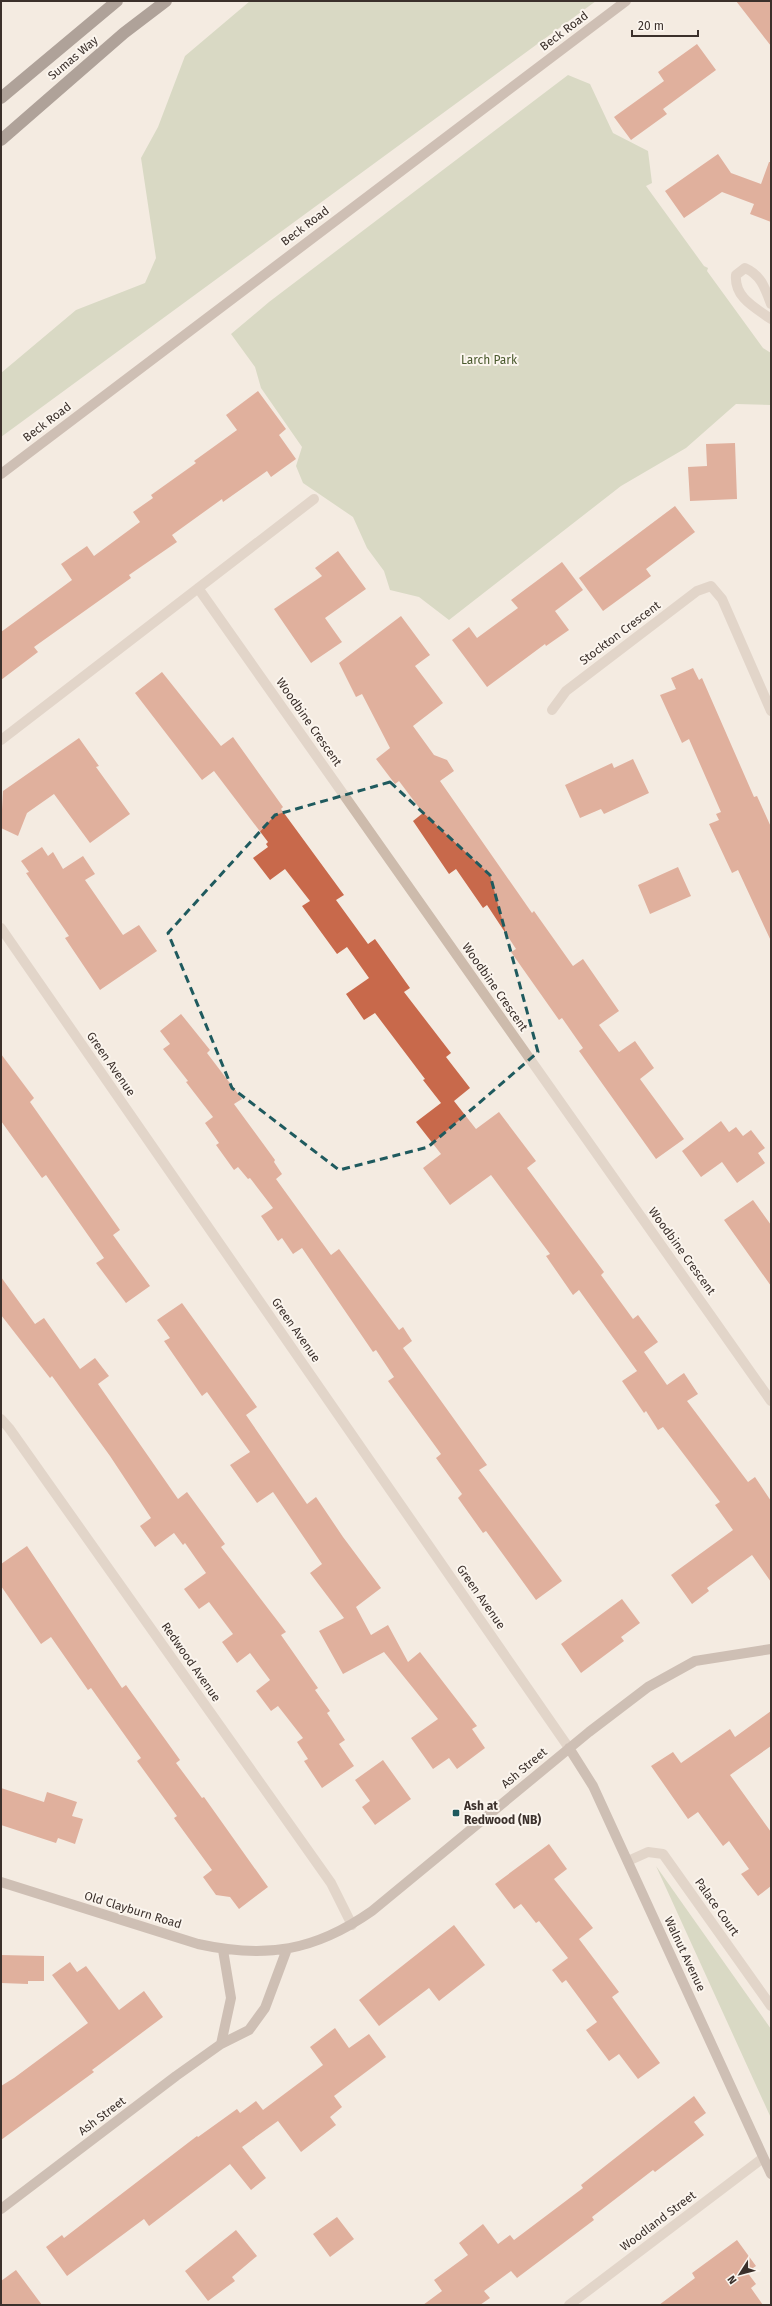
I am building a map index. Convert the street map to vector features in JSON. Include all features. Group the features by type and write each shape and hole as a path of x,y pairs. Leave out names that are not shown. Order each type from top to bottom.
{"highway":[{"name":"Sumas Way","path":"1,98 117,1"},
{"name":"Sumas Way","path":"1,140 124,33 166,1"}],"street":[{"name":"Beck Road","path":"1,474 626,1"},
{"path":"771,304 764,285 755,272 745,268 736,275 735,286 745,301 771,319"},
{"path":"1,740 314,499"},
{"name":"Stockton Crescent","path":"552,710 566,690 697,591 711,586 722,599 771,710"},
{"name":"Woodbine Crescent","path":"198,588 771,1401"},
{"name":"Green Avenue","path":"1,928 569,1748"},
{"name":"Redwood Avenue","path":"1,1420 9,1428 331,1883 352,1925"},
{"name":"Ash Street","path":"259,1952 288,1949 319,1941 352,1925 569,1748 648,1687 695,1662 771,1649"},
{"name":"Walnut Avenue","path":"569,1748 593,1786 771,2174"},
{"name":"Palace Court","path":"628,1861 648,1852 663,1854 771,2006"},
{"name":"Old Clayburn Road","path":"1,1882 198,1944 223,1950 259,1952"},
{"name":"Ash Street","path":"1,2209 176,2076 221,2044 249,2030 265,2008 288,1949"},
{"path":"221,2044 230,1998 223,1950"},
{"name":"Woodland Street","path":"569,2305 763,2158"}],"highlighted area":[{"path":"390,782 490,875 538,1052 428,1147 339,1170 232,1088 168,933 275,815"}],"green space":[{"path":"250,1 596,1 1,437 1,373 76,310 145,283 156,258 141,158 158,127 185,56"},
{"name":"Larch Park","path":"568,75 590,84 613,133 648,151 652,183 646,186 704,266 708,268 707,271 763,348 771,353 771,405 736,404 686,448 621,486 449,620 419,597 390,590 384,571 367,548 353,517 303,483 296,466 302,447 261,388 255,367 231,334 269,302"},
{"path":"656,1866 771,2029 771,2118"}],"building":[{"path":"736,1 771,1 771,46"},
{"path":"697,44 716,70 663,109 667,114 631,140 614,117 664,81 658,72"},
{"path":"718,154 731,173 761,184 769,162 771,162 771,222 750,214 754,204 722,192 684,218 665,191"},
{"path":"258,391 286,429 279,435 296,459 271,477 267,471 223,502 222,499 172,535 177,542 129,575 131,578 34,647 38,652 1,680 1,632 72,580 61,564 87,546 94,556 140,522 133,512 153,498 151,495 196,463 194,461 237,430 226,415"},
{"path":"735,443 737,499 690,501 688,467 707,466 706,444"},
{"path":"675,506 695,532 646,569 651,576 603,611 579,578"},
{"path":"338,551 366,589 325,618 342,642 311,663 274,609 322,576 315,568"},
{"path":"562,562 583,590 555,611 569,630 546,646 545,644 487,687 452,640 469,627 477,638 518,608 511,600"},
{"path":"401,616 430,655 415,666 443,703 413,726 434,755 447,760 454,771 440,781 532,913 534,911 573,966 583,959 619,1011 599,1025 619,1052 635,1041 654,1068 640,1079 684,1139 656,1159 579,1051 583,1048 562,1018 559,1020 511,952 516,949 487,905 483,908 456,869 449,874 413,821 423,813 399,781 395,784 376,759 390,748 362,694 356,697 339,663"},
{"path":"693,668 699,680 702,678 754,797 757,796 771,827 771,941 738,870 732,873 709,824 719,820 716,814 721,812 689,739 682,743 660,695 676,689 671,678"},
{"path":"162,672 221,746 233,737 283,807 281,809 344,895 336,900 368,944 375,939 410,988 404,992 451,1053 446,1057 470,1088 454,1101 476,1129 499,1112 536,1161 527,1168 604,1272 601,1275 633,1319 638,1315 658,1342 644,1352 667,1385 684,1373 698,1394 687,1401 748,1482 755,1477 771,1501 771,1582 752,1555 707,1588 709,1591 692,1604 671,1575 733,1530 715,1505 720,1502 663,1427 658,1430 646,1411 644,1413 622,1381 637,1371 579,1290 573,1295 546,1256 550,1254 491,1175 450,1205 423,1168 441,1154 416,1122 441,1103 423,1080 425,1079 375,1013 364,1020 346,994 369,978 347,947 337,954 302,906 310,901 285,869 270,880 253,858 268,847 266,844 268,842 214,771 202,780 135,693"},
{"path":"79,738 99,766 96,767 130,814 90,843 54,794 27,813 18,836 1,828 3,791"},
{"path":"633,759 649,793 604,814 601,809 580,818 565,785 612,763 614,768"},
{"path":"42,847 48,856 53,852 63,869 83,856 95,874 85,880 123,935 139,925 157,951 100,990 65,938 69,936 26,873 29,872 21,861"},
{"path":"678,867 691,896 650,914 638,885"},
{"path":"181,1014 210,1050 207,1053 242,1099 234,1104 275,1160 274,1162 282,1174 276,1179 331,1255 339,1249 399,1330 403,1327 412,1341 403,1348 487,1465 479,1470 562,1581 536,1600 486,1531 483,1533 458,1498 462,1494 436,1458 441,1454 388,1381 394,1377 376,1350 373,1352 302,1248 293,1254 282,1238 278,1241 261,1216 273,1208 250,1178 248,1179 238,1167 234,1170 216,1145 219,1143 205,1123 213,1117 163,1049 170,1044 160,1031"},
{"path":"1,1054 34,1098 30,1102 120,1230 113,1235 150,1286 126,1303 96,1263 104,1258 46,1175 42,1178 1,1121"},
{"path":"721,1121 729,1132 736,1127 743,1136 751,1130 765,1148 758,1153 765,1163 737,1183 722,1162 701,1177 682,1151"},
{"path":"753,1200 771,1225 771,1286 724,1220"},
{"path":"1,1277 35,1324 44,1318 80,1369 95,1358 109,1376 98,1384 178,1499 187,1492 225,1544 221,1547 286,1632 281,1635 318,1688 315,1690 330,1711 327,1713 345,1740 339,1744 354,1766 322,1788 304,1761 308,1759 297,1742 303,1738 278,1706 271,1711 256,1691 270,1680 250,1653 237,1663 222,1642 233,1634 209,1602 199,1609 184,1589 206,1573 185,1543 183,1545 174,1533 155,1547 140,1526 151,1518 110,1456 52,1376 50,1378 1,1315"},
{"path":"182,1303 257,1407 246,1415 307,1504 316,1497 343,1537 381,1588 356,1607 371,1635 388,1625 408,1662 420,1652 477,1726 472,1729 485,1748 457,1769 449,1758 433,1769 411,1738 438,1719 384,1652 343,1674 319,1631 344,1618 310,1573 322,1564 273,1492 257,1503 230,1465 250,1452 207,1392 202,1396 164,1341 170,1338 157,1320"},
{"path":"27,1546 122,1688 126,1685 180,1760 176,1763 202,1798 204,1797 268,1887 239,1909 230,1897 216,1895 203,1877 212,1870 174,1818 177,1816 137,1761 141,1758 91,1688 88,1690 51,1637 41,1644 1,1586 1,1564"},
{"path":"622,1599 640,1623 621,1637 624,1641 581,1673 561,1644"},
{"path":"771,1711 771,1746 730,1775 771,1832 771,1886 758,1896 741,1874 749,1869 729,1841 723,1846 698,1812 688,1819 651,1766 673,1752 681,1763 730,1729 735,1737"},
{"path":"383,1760 411,1799 375,1825 362,1807 370,1801 355,1780"},
{"path":"1,1788 44,1802 47,1792 77,1802 72,1816 83,1819 75,1844 58,1838 56,1843 1,1825"},
{"path":"549,1844 567,1869 554,1879 593,1928 579,1939 619,1992 612,1997 660,2063 638,2079 619,2054 609,2061 586,2030 597,2022 566,1980 562,1983 552,1970 568,1958 539,1921 536,1923 521,1904 514,1909 495,1884"},
{"path":"454,1925 485,1965 439,2001 429,1988 379,2026 359,2000"},
{"path":"1,1955 44,1956 44,1981 28,1981 28,1984 1,1983"},
{"path":"70,1962 77,1972 86,1966 119,2010 144,1991 163,2017 92,2070 94,2072 1,2140 1,2086 88,2023 52,1975"},
{"path":"335,2028 349,2048 369,2034 386,2057 334,2096 342,2107 330,2117 336,2125 301,2152 278,2121 242,2147 266,2178 251,2190 230,2164 149,2226 144,2219 67,2276 46,2247 62,2235 64,2238 197,2136 198,2137 237,2109 240,2113 256,2101 263,2110 323,2065 310,2047"},
{"path":"694,2096 706,2113 694,2122 704,2135 655,2172 653,2170 592,2217 594,2220 517,2278 511,2271 484,2291 490,2298 480,2305 423,2305 442,2291 434,2280 468,2255 459,2243 483,2224 498,2244 510,2235 514,2240 583,2188 581,2185"},
{"path":"337,2217 354,2239 330,2257 313,2234"},
{"path":"236,2230 257,2256 232,2277 235,2281 208,2301 185,2271"},
{"path":"737,2240 756,2266 747,2272 756,2284 751,2288 763,2305 659,2305 695,2278 692,2273"},
{"path":"16,2270 42,2305 1,2305 1,2281"}],"place":[{"name":"Ash at Redwood (NB)","path":"456,1813"}]}
